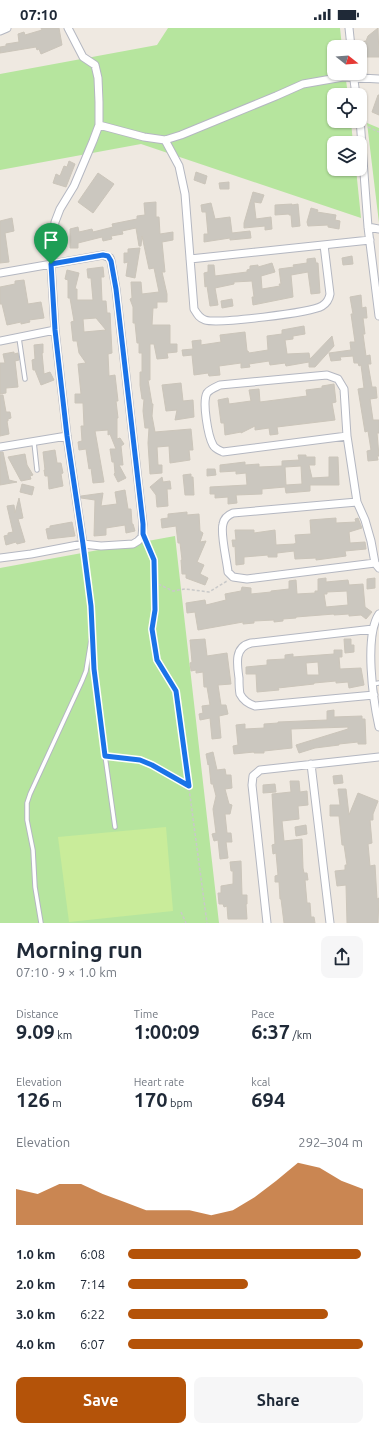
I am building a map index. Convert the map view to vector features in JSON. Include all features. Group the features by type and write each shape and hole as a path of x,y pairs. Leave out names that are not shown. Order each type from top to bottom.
{"street":[{"path":"0,31 7,28"},
{"path":"68,28 83,57 94,65 98,78 99,125 74,186 60,208 53,232 51,264 55,330 67,436 83,544"},
{"path":"349,28 350,40"},
{"path":"367,77 379,79"},
{"path":"99,125 144,137 165,140 181,136 303,84 327,79"},
{"path":"360,128 368,227 379,316"},
{"path":"165,140 179,166 185,194 194,309 204,320 212,321 249,318 316,309 326,303 330,297 330,290 324,245"},
{"path":"368,227 379,229"},
{"path":"190,259 370,240"},
{"path":"0,273 103,255 108,256 111,261 116,289 143,524 143,534 138,541 133,544 101,546 83,544 31,554 0,557"},
{"path":"0,341 55,330"},
{"path":"347,436 223,452 213,446 211,439 205,406 208,392 220,386 327,375 338,379 344,390 347,436 357,502 365,520 376,554 377,565 247,579 234,577 228,572 222,531 223,523 229,515 234,513 357,502"},
{"path":"0,447 67,436"},
{"path":"379,614 373,629 372,653 376,683 374,695 379,727"},
{"path":"373,629 251,643 247,644 241,649 237,661 240,694 244,700 255,706 374,695"},
{"path":"267,923 252,785 253,776 260,770 379,757"},
{"path":"311,764 330,923"}],"lane":[{"path":"20,338 25,379"},
{"path":"34,442 37,470"},
{"path":"83,544 91,606 94,669 115,827"},
{"path":"41,923 35,887 34,850 27,820 27,803 86,671 92,634"}],"path":[{"path":"367,126 379,132"},
{"path":"143,534 154,560 155,610 152,629 157,660 176,691 207,923"},
{"path":"154,582 173,591 185,589 209,592 234,577"},
{"path":"105,756 140,760 152,765 189,786"},
{"path":"181,912 186,923"}],"green space":[{"path":"168,28 340,28 341,40 327,40 327,80 346,80 347,88 327,88 327,128 352,128 352,136 327,136 327,176 357,176 361,218 141,144 0,170 0,74 157,45"},
{"path":"367,123 379,128 379,223"},
{"path":"175,536 219,923 0,923 0,568"},
{"path":"166,827 173,911 69,922 58,837"}],"building":[{"path":"41,28 59,28 62,45 41,54 39,49 37,50 36,47 0,53 0,47 6,46 6,44 19,42 18,34 24,32 25,35 42,30"},
{"path":"378,28 379,57 367,57 366,40 368,36"},
{"path":"379,95 379,115 372,112"},
{"path":"69,161 75,164 66,187 53,183 56,174 60,176 64,166 67,167"},
{"path":"196,172 207,176 205,184 194,180"},
{"path":"98,173 114,184 93,213 78,202"},
{"path":"229,182 229,189 220,189 219,183"},
{"path":"253,192 264,195 261,203 254,202 256,219 271,217 272,229 265,230 265,226 244,228 244,223"},
{"path":"156,202 156,217 159,217 160,234 173,232 173,240 162,242 165,272 162,272 167,294 167,302 157,302 157,308 153,308 152,325 170,325 170,344 177,344 177,352 167,353 168,358 157,359 154,344 150,344 150,380 148,380 153,404 152,416 155,432 191,429 193,450 189,450 190,460 170,463 169,446 157,447 158,465 162,465 162,473 150,474 148,443 149,428 145,428 143,411 144,399 142,399 140,385 142,353 139,353 139,343 137,343 135,323 133,323 133,307 130,299 132,298 131,282 141,282 142,294 159,292 154,268 149,269 142,236 141,246 139,246 136,228 122,231 123,234 111,236 112,239 103,241 102,237 78,243 78,248 70,248 70,229 78,227 79,232 92,229 93,232 113,227 112,224 137,219 137,216 145,215 144,203"},
{"path":"211,203 215,219 230,217 232,233 250,231 251,238 230,240 230,238 204,242 204,234 208,234 206,212 202,212 201,205"},
{"path":"298,204 300,226 292,227 291,215 289,214 275,215 275,205"},
{"path":"311,208 318,210 317,212 336,215 335,220 340,221 339,229 328,227 328,225 308,226 307,222"},
{"path":"12,218 14,231 5,233 9,262 0,263 0,221"},
{"path":"140,248 135,278 126,276 128,262 124,263 124,253 128,253 128,249"},
{"path":"352,256 353,264 343,265 342,258"},
{"path":"315,258 316,263 318,263 320,293 311,294 308,272 291,275 293,297 253,305 252,297 254,297 252,281 234,282 234,284 215,288 218,305 210,306 207,286 205,287 204,273 208,272 208,265 214,265 215,276 247,272 247,270 250,269 250,266 258,265 258,267 272,263 275,272 261,276 262,289 280,286 279,269 294,267 293,265 307,263 307,259"},
{"path":"103,267 104,277 101,277 102,301 106,301 107,313 110,313 112,353 108,354 109,376 115,375 118,401 116,401 118,418 117,439 120,438 124,444 121,446 123,465 119,465 126,478 118,482 114,474 114,462 112,462 110,449 116,449 110,434 108,435 108,430 95,431 104,482 93,483 86,449 79,450 78,442 82,441 81,426 84,426 83,403 75,403 75,394 81,394 78,364 86,363 79,353 77,341 73,341 71,322 74,321 70,298 68,298 68,280 65,279 67,270 79,273 75,289 77,289 77,300 93,300 91,278 88,278 87,269","holes":["96,318 106,330 84,332 83,319"]},
{"path":"24,280 28,304 41,302 44,318 29,320 30,322 21,324 21,322 7,325 2,304 0,304 0,287 15,284 15,281"},
{"path":"361,295 362,308 366,307 367,318 363,318 365,334 363,334 366,356 370,355 371,364 368,364 372,387 376,387 377,398 370,399 373,420 379,420 379,433 377,433 378,460 368,461 367,451 371,450 368,431 365,432 358,389 364,388 361,365 359,366 358,363 354,363 353,356 340,357 341,360 331,361 329,353 351,350 350,342 355,342 350,297"},
{"path":"232,299 233,306 222,308 221,301"},
{"path":"304,326 305,334 293,336 293,339 285,340 287,354 309,353 310,359 332,336 334,346 315,367 309,367 309,362 286,366 285,363 270,365 269,361 249,364 250,367 241,368 241,363 219,366 220,375 209,376 208,373 194,375 192,355 183,356 182,350 193,349 192,341 201,340 201,345 221,342 220,335 245,332 247,351 249,353 268,350 267,336 282,334 282,330"},
{"path":"43,344 42,353 44,374 50,372 54,380 41,385 35,370 33,370 32,360 35,359 34,345"},
{"path":"14,352 14,354 18,353 19,360 15,361 18,387 6,388 6,393 0,394 0,363 5,363 3,354"},
{"path":"181,383 183,401 193,400 194,417 175,420 177,410 166,411 162,385"},
{"path":"334,384 336,402 332,403 335,420 277,427 278,434 270,435 269,428 255,430 255,426 241,433 225,435 224,423 221,423 218,400 228,398 229,404 251,401 249,390 259,389 260,402 307,396 306,390 322,388 322,386"},
{"path":"0,395 3,395 6,412 10,412 11,418 7,421 9,434 0,436"},
{"path":"55,450 57,463 61,463 63,486 49,489 48,476 45,476 44,470 43,452"},
{"path":"0,452 3,452 9,480 17,482 0,485"},
{"path":"25,454 27,465 33,475 30,476 31,479 21,481 8,457"},
{"path":"298,455 315,457 315,465 309,465 312,478 329,477 329,457 338,457 339,485 310,485 310,491 286,493 285,487 262,489 262,494 236,495 237,503 228,504 228,497 215,498 215,494 210,494 210,487 247,485 246,473 236,474 236,471 220,472 220,465 245,462 245,465 259,464 259,467 282,466 282,461 299,460","holes":["301,466 302,484 286,485 285,467"]},
{"path":"207,469 215,469 216,475 207,476"},
{"path":"191,474 191,477 193,477 194,495 185,495 183,475"},
{"path":"162,477 163,482 170,481 171,489 167,489 168,506 157,507 156,495 150,487"},
{"path":"22,484 34,487 32,495 20,492"},
{"path":"125,490 128,509 131,509 132,524 135,531 126,533 125,525 106,528 106,535 94,536 95,500 81,498 81,496 103,493 101,506 117,504 115,492"},
{"path":"19,498 23,518 18,519 25,542 17,544 16,542 6,545 4,536 13,532 7,506 14,505 15,513"},
{"path":"187,512 187,515 199,514 200,531 203,533 200,542 206,541 197,562 204,565 200,574 208,578 205,585 186,578 186,574 182,574 180,543 178,543 176,526 162,528 161,519 168,518 168,514"},
{"path":"336,518 336,523 356,522 355,519 358,518 362,528 349,532 350,543 365,542 366,549 345,551 346,556 316,560 316,558 295,559 294,551 277,553 277,557 268,557 268,555 244,557 244,564 236,565 235,546 233,547 232,540 236,540 235,530 254,530 254,533 275,530 276,545 294,544 296,543 295,535 311,534 310,520"},
{"path":"72,522 75,536 48,539 46,529 50,528 50,526"},
{"path":"326,578 326,582 348,580 349,585 363,584 365,607 372,612 366,619 361,615 349,616 349,614 334,614 296,617 274,622 274,620 254,621 254,623 243,624 243,622 198,630 195,612 187,613 186,603 205,600 206,605 226,600 225,594 241,591 242,587 251,588 251,594 271,592 289,589 289,581 296,580 297,594 315,593 315,591 318,591 318,579","holes":["347,591 348,605 326,607 324,594 327,594 327,592"]},
{"path":"375,578 375,588 367,589 367,579"},
{"path":"205,639 207,656 227,653 231,684 218,685 221,705 226,705 228,714 219,716 221,738 212,739 210,718 200,720 199,714 203,713 202,706 210,705 207,687 204,687 203,672 196,673 196,670 191,671 190,663 192,662 190,640"},
{"path":"344,639 351,639 351,645 354,645 354,652 345,653"},
{"path":"334,650 342,650 342,657 339,657 340,669 361,668 364,685 349,688 348,682 336,683 336,681 257,692 256,674 246,674 246,667 267,665 267,660 285,659 285,655 293,654 293,657 334,654","holes":["318,662 319,675 307,675 306,663"]},
{"path":"334,710 334,717 362,716 362,719 365,719 366,744 358,744 358,742 339,744 315,748 299,753 296,745 348,729 348,727 291,729 292,748 264,751 264,753 254,752 234,754 233,746 238,745 236,725 245,724 245,729 264,728 264,724 278,722 327,720 327,711"},
{"path":"213,752 217,770 225,769 226,775 231,775 232,788 225,789 229,804 232,805 230,814 225,814 227,833 231,833 232,842 226,842 228,858 220,859 218,840 214,841 212,834 216,833 213,809 216,796 213,784 211,784 209,764 208,765 206,754"},
{"path":"342,775 343,783 334,784 333,776"},
{"path":"290,781 299,781 300,792 307,791 308,805 298,806 299,819 282,821 284,841 302,839 303,868 304,873 307,873 308,880 305,880 307,903 310,903 311,917 314,917 315,923 284,923 279,882 275,882 275,876 278,875 276,853 273,854 272,845 275,844 272,794 291,792"},
{"path":"275,784 276,792 263,793 263,785"},
{"path":"338,789 346,789 349,815 358,793 378,801 373,814 373,820 370,820 372,843 368,844 370,866 375,865 377,899 379,898 378,923 347,923 346,885 337,886 335,871 345,870 345,865 347,865 344,845 342,845 339,816 330,816 330,805 340,805"},
{"path":"306,825 307,834 296,836 295,827"},
{"path":"241,861 242,895 247,895 247,919 228,919 227,906 224,907 223,904 219,904 218,893 221,893 221,886 233,884 233,871 231,871 230,862"}],"route":[{"path":"103,255 108,256 111,261 116,289 143,534 154,560 155,610 152,629 157,660 176,691 189,786 152,765 140,760 105,756 94,669 91,606 67,436 55,330 51,264 103,255"}]}
